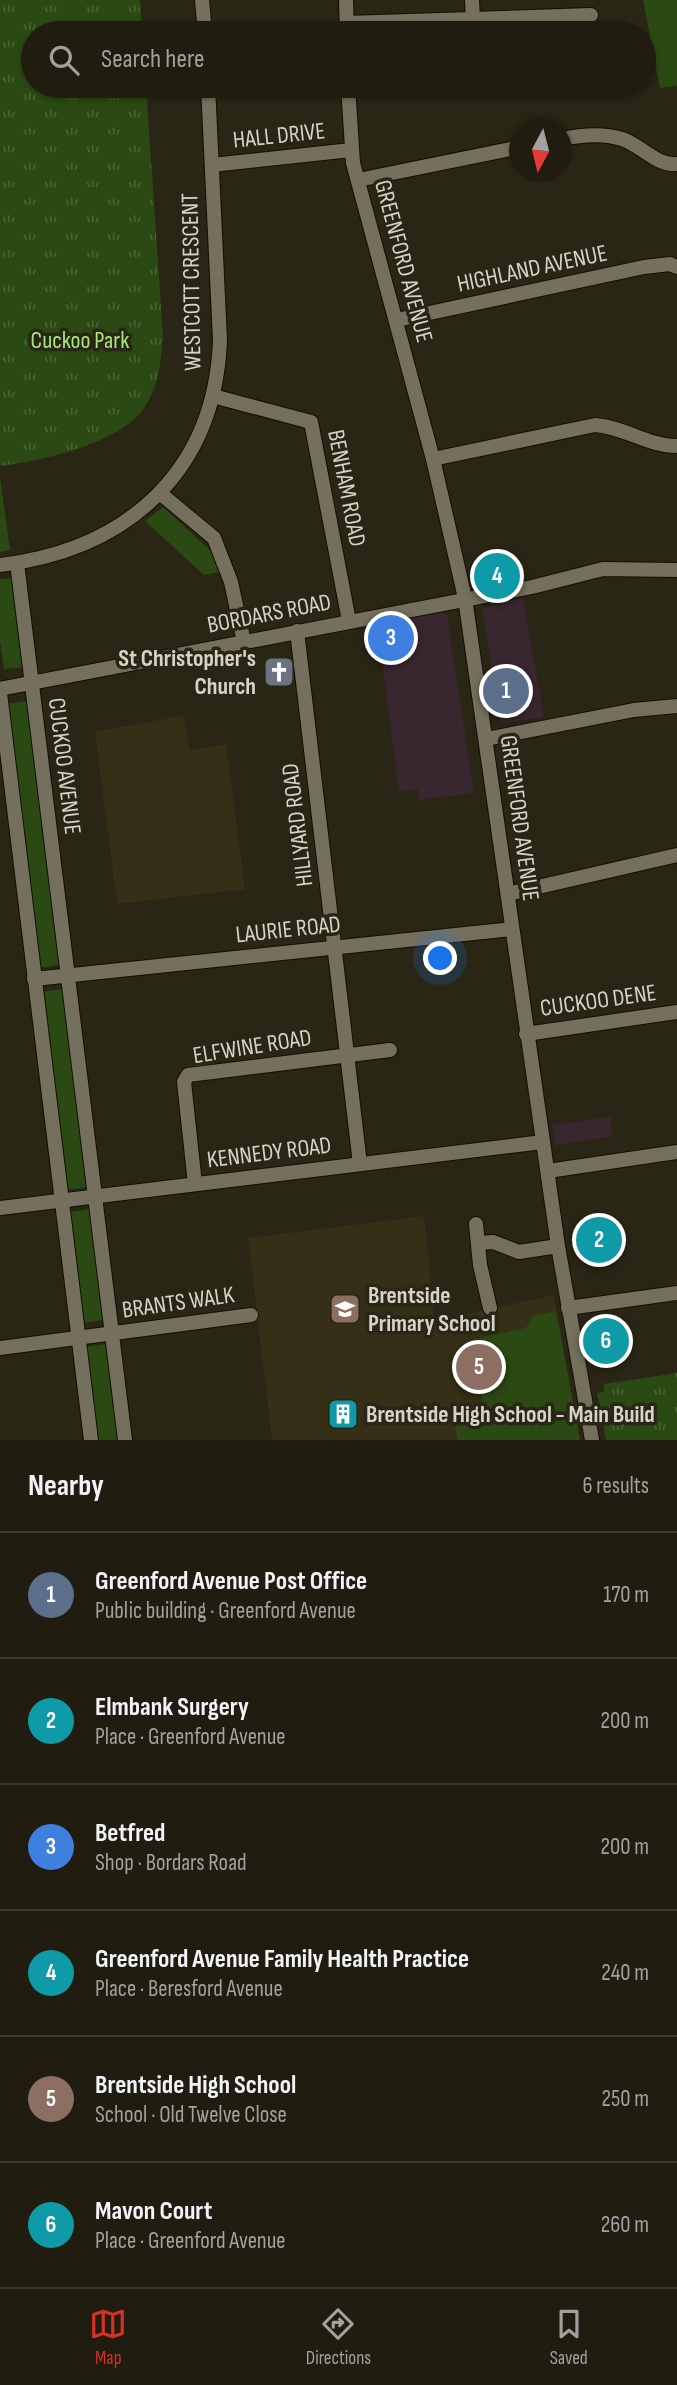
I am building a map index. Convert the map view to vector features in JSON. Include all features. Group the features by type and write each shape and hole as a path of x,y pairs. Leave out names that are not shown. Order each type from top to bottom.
{"street":[{"path":"202,0 204,21"},
{"path":"346,0 347,21"},
{"path":"472,0 473,20"},
{"path":"457,21 591,15"},
{"name":"WESTCOTT CRESCENT","path":"0,565 61,553 101,536 133,518 161,494 197,439 213,396 219,370 220,340 209,98"},
{"name":"GREENFORD AVENUE","path":"349,98 351,150 433,459 465,598 509,894 526,1034 568,1308 592,1440"},
{"path":"572,136 582,134 624,139 665,163 677,164"},
{"path":"358,180 509,149"},
{"name":"HALL DRIVE","path":"212,165 351,150"},
{"name":"HIGHLAND AVENUE","path":"397,320 644,267 677,267"},
{"name":"BENHAM ROAD","path":"213,396 311,422 349,621"},
{"path":"433,459 595,425 617,428 662,446 677,446"},
{"path":"161,494 214,538 231,582 244,642"},
{"name":"CUCKOO AVENUE","path":"17,563 125,1440"},
{"name":"BORDARS ROAD","path":"0,691 531,587 603,569 677,570"},
{"name":"HILLYARD ROAD","path":"297,631 360,1164"},
{"path":"0,691 91,1440"},
{"path":"486,739 634,710 677,706"},
{"path":"509,894 677,855"},
{"name":"LAURIE ROAD","path":"68,975 512,929"},
{"path":"34,979 68,975"},
{"name":"CUCKOO DENE","path":"526,1034 677,1012"},
{"path":"347,1055 390,1050"},
{"name":"ELFWINE ROAD","path":"195,1184 184,1082 188,1075 347,1055"},
{"name":"KENNEDY ROAD","path":"0,1208 543,1142"},
{"path":"548,1171 677,1152"},
{"path":"476,1224 480,1265 490,1308"},
{"path":"479,1243 493,1242 519,1252 558,1246"},
{"path":"568,1308 677,1293"},
{"name":"BRANTS WALK","path":"111,1334 251,1315"},
{"path":"0,1348 111,1334"}],"shaded area":[{"path":"523,598 544,717 505,723 501,720 482,608"},
{"path":"438,611 447,615 474,793 419,800 418,789 399,792 378,627 382,622"},
{"path":"183,716 190,750 226,744 245,889 117,904 95,731"},
{"path":"610,1117 613,1136 555,1145 552,1125"},
{"path":"424,1216 435,1321 554,1295 580,1440 272,1440 248,1238"}],"green space":[{"name":"Cuckoo Park","path":"0,0 140,0 141,21 21,21 21,98 147,98 163,337 157,380 146,405 120,430 101,440 58,455 0,466"},
{"path":"643,0 677,0 677,86 660,88 656,67 656,21 647,21"},
{"path":"0,476 10,550 0,552"},
{"path":"163,507 212,552 220,572 204,575 145,521"},
{"path":"13,578 25,667 4,669 0,641 0,579"},
{"path":"27,701 60,965 38,968 7,704"},
{"path":"62,989 87,1187 66,1190 41,992"},
{"path":"90,1209 104,1320 83,1323 69,1212"},
{"path":"556,1311 580,1440 458,1440 455,1427 486,1419 469,1340 526,1328 532,1316"},
{"path":"106,1344 118,1440 96,1440 85,1347"},
{"path":"677,1373 677,1440 606,1440 597,1393 604,1392 604,1384"}],"place":[{"name":"Greenford Avenue Family Health Practice","path":"497,576"},
{"name":"Betfred","path":"391,638"},
{"name":"St Christopher's Church","path":"279,672"},
{"name":"Greenford Avenue Post Office","path":"506,691"},
{"name":"Elmbank Surgery","path":"599,1240"},
{"name":"Brentside Primary School","path":"345,1309"},
{"name":"Mavon Court","path":"606,1341"},
{"name":"Brentside High School","path":"479,1367"},
{"name":"Brentside High School - Main Build","path":"343,1414"}]}
